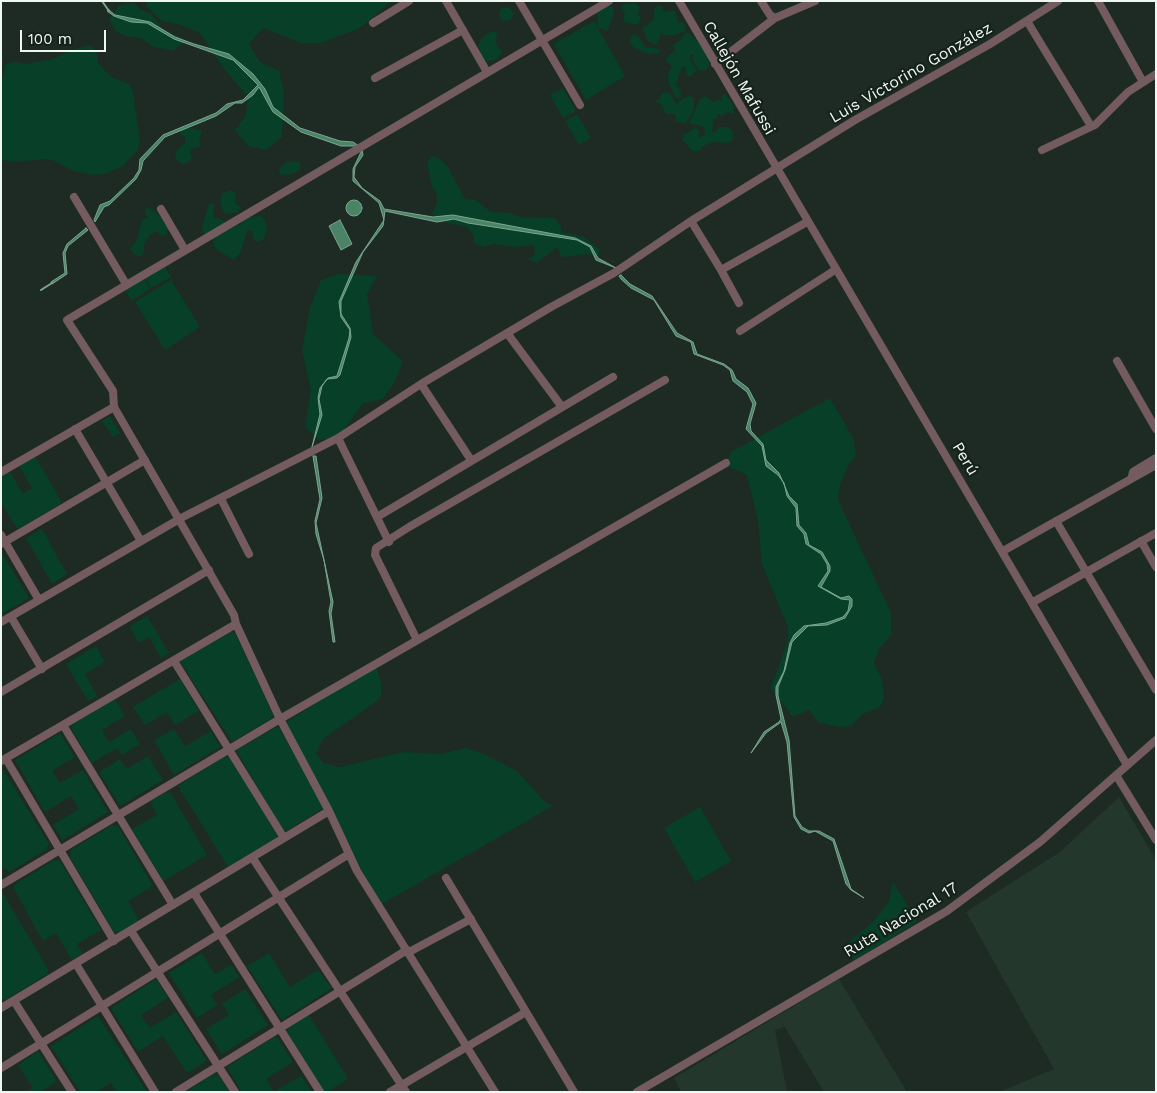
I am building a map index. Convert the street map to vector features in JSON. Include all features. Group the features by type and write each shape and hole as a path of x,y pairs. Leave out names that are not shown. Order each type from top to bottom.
{"street":[{"path":"373,23 410,1"},
{"path":"446,1 488,72"},
{"path":"519,1 580,105"},
{"name":"Callejón Mafussi","path":"679,1 776,169"},
{"path":"761,1 770,15 776,18"},
{"path":"715,64 776,18 816,1"},
{"name":"Luis Victorino González","path":"1,622 179,519 338,438 421,384 506,333 614,273 692,221 776,169 1058,1"},
{"path":"1098,1 1144,82"},
{"path":"495,1092 408,951 378,907 280,719 236,624 234,615 114,407 113,391 68,320 126,284 357,151 604,2"},
{"path":"1027,21 1091,126"},
{"path":"375,78 463,30"},
{"path":"1042,150 1091,126 1128,92 1156,74"},
{"name":"Perú","path":"776,169 1033,602 1127,766"},
{"path":"74,197 126,284"},
{"path":"161,209 185,250"},
{"path":"692,221 740,304"},
{"path":"721,270 807,222"},
{"path":"740,331 835,270"},
{"path":"506,333 562,407"},
{"path":"1117,361 1156,429"},
{"path":"378,517 613,377"},
{"path":"418,640 375,555 376,548 389,542 409,527 665,380"},
{"path":"421,384 472,460"},
{"path":"1,472 114,407"},
{"path":"75,429 141,541"},
{"path":"338,438 389,542"},
{"path":"1131,479 1133,472 1156,458"},
{"path":"39,600 2,540 145,460"},
{"path":"1,885 280,719 726,463"},
{"path":"1003,551 1156,465"},
{"path":"221,499 249,554"},
{"path":"1056,521 1156,690"},
{"path":"1033,602 1156,534"},
{"path":"1141,542 1156,567"},
{"path":"1,692 208,570"},
{"path":"11,617 42,669"},
{"path":"114,941 4,760 236,624"},
{"path":"174,660 284,838"},
{"path":"64,725 173,905"},
{"name":"Ruta Nacional 17","path":"637,1092 948,911 1040,842 1156,740"},
{"path":"1116,775 1156,840"},
{"path":"1,1008 329,811"},
{"path":"1,1068 349,854"},
{"path":"252,857 404,1088"},
{"path":"446,878 574,1092"},
{"path":"194,893 320,1092"},
{"path":"176,1092 408,951 471,919"},
{"path":"130,931 158,971 235,1092"},
{"path":"76,964 155,1092"},
{"path":"14,1001 72,1092"},
{"path":"390,1092 404,1088 467,1046 526,1012"}],"shaded area":[{"path":"148,1 392,1 360,28 321,43 301,43 263,28 249,44 260,62 279,71 284,93 282,137 266,150 248,146 235,130 246,115 248,97 222,66 200,33 181,25 162,21 146,6"},
{"path":"134,3 141,10 151,14 163,30 182,38 183,43 174,50 169,50 154,47 141,38 126,36 116,31 110,22 110,18 119,6"},
{"path":"628,3 637,4 640,9 638,14 641,18 638,25 623,22 625,13 621,9 623,5"},
{"path":"609,5 613,7 614,11 608,31 598,28 625,76 586,100 554,44 594,21 598,27 597,13 600,8"},
{"path":"657,6 662,6 663,11 672,10 676,13 678,22 684,23 686,28 684,32 674,35 664,35 661,32 657,45 648,41 642,27 647,26 654,19 654,10"},
{"path":"503,7 509,7 513,14 509,21 503,21 499,17 499,11"},
{"path":"109,10 115,15 150,22 175,37 229,54 253,74 265,89 273,107 300,128 340,141 353,142 359,146 341,146 301,132 273,112 259,87 253,95 242,103 235,103 216,116 165,137 143,161 136,179 109,205 104,207 95,222 94,220 100,205 110,201 134,178 139,170 140,159 163,135 216,113 227,104 243,100 258,85 233,60 174,39 147,23 131,22 114,16 107,11"},
{"path":"493,31 497,33 496,43 502,52 496,60 486,61 482,59 478,45 484,36"},
{"path":"688,32 702,46 709,59 709,66 704,71 699,70 692,59 694,55 690,55 690,60 697,70 690,77 686,75 686,67 682,67 676,85 681,91 680,99 675,97 668,81 668,75 672,66 667,62 667,57 675,51 673,45"},
{"path":"633,34 638,36 646,47 659,49 659,53 647,54 633,47 629,41"},
{"path":"91,45 97,54 98,63 111,77 130,84 140,141 137,151 123,166 105,174 93,175 73,171 55,161 46,159 16,162 1,160 1,84 6,64 15,62 26,64 53,59 71,50"},
{"path":"563,88 576,111 563,118 550,95"},
{"path":"665,92 670,94 677,104 683,98 690,96 694,98 694,110 686,123 676,122 675,114 666,114 661,104 654,101 660,99 661,94"},
{"path":"725,94 733,104 733,114 727,112 722,116 718,114 718,118 714,119 712,131 715,133 719,127 728,127 733,132 732,140 728,143 712,142 702,147 700,151 692,151 682,139 684,135 695,128 699,130 699,138 705,135 704,127 689,123 700,99 705,96 714,102 722,101 721,97"},
{"path":"577,114 591,138 579,145 565,121"},
{"path":"182,126 202,131 199,141 201,146 191,149 190,154 193,157 188,163 183,164 175,159 177,150 185,143 185,136 181,135 180,131"},
{"path":"362,150 363,155 355,167 354,177 362,188 380,201 384,209 433,217 453,215 575,238 591,246 598,258 616,268 596,260 590,247 577,240 468,223 454,219 437,222 385,211 384,220 379,203 353,181 353,169"},
{"path":"431,156 440,159 447,166 465,199 475,200 491,212 510,213 519,217 555,218 561,227 561,232 584,237 600,250 599,255 585,254 565,257 561,256 557,247 537,263 527,259 535,256 534,245 514,247 494,244 484,247 475,244 473,235 467,227 438,221 432,213 437,204 437,194 432,186 427,164"},
{"path":"288,161 299,162 301,169 293,174 280,175 279,168"},
{"path":"229,190 236,193 235,203 241,207 238,212 229,214 223,212 220,202 222,194"},
{"path":"354,200 360,202 362,208 360,214 354,216 348,214 346,208 348,202"},
{"path":"214,203 213,218 223,220 230,227 240,225 246,217 261,216 265,219 267,230 264,239 259,242 254,240 252,231 247,230 241,252 234,260 217,250 214,246 213,236 203,233 202,228 209,204"},
{"path":"147,206 165,220 169,227 165,235 161,236 158,231 151,234 144,244 144,251 141,256 137,256 130,249 137,240 142,220 148,218 145,213"},
{"path":"340,220 352,244 341,250 329,226"},
{"path":"384,220 383,226 363,252 341,301 341,314 350,328 351,337 340,375 337,378 327,379 337,376 349,338 350,330 341,317 339,302 356,262"},
{"path":"86,228 88,230 68,246 65,253 67,274 52,284 51,282 65,273 63,253 67,244"},
{"path":"165,267 171,277 151,288 145,278"},
{"path":"339,274 377,276 367,294 373,334 403,361 395,381 383,399 363,403 339,437 319,440 305,427 311,390 302,351 310,308 321,280"},
{"path":"621,275 630,284 652,296 677,333 693,342 697,354 724,364 732,370 736,379 748,388 756,403 750,424 751,431 763,444 766,460 779,473 782,481 778,475 766,466 762,446 746,429 753,404 747,392 733,381 730,370 723,365 694,354 691,342 676,336 654,300 631,288 621,279 619,276"},
{"path":"144,278 150,289 132,301 125,290"},
{"path":"171,280 200,327 165,350 135,302"},
{"path":"325,381 319,399 322,415 312,447 320,414 318,398 320,388"},
{"path":"830,398 853,438 856,455 847,468 840,484 838,500 891,613 891,635 879,649 874,663 882,679 884,699 880,707 863,714 851,726 841,727 819,723 809,710 793,717 771,688 788,640 788,627 762,564 758,521 747,475 725,465 731,452"},
{"path":"110,416 120,433 113,437 102,421"},
{"path":"35,456 62,503 17,529 1,502 1,475 9,470 23,494 32,488 19,466"},
{"path":"313,456 316,456 322,498 316,523 324,560 316,534 315,521 320,499"},
{"path":"785,486 789,496 797,504 799,525 806,533 809,545 822,552 830,566 830,571 821,587 841,598 849,596 852,599 852,606 845,618 827,625 808,626 792,642 785,670 778,687 778,696 789,740 795,816 802,827 809,831 815,831 809,833 801,829 794,817 787,742 781,722 766,733 751,753 764,732 781,719 776,687 784,671 790,643 794,635 804,626 826,623 843,617 848,611 850,600 841,599 818,586 828,571 827,564 821,554 806,544 804,534 797,526 796,508 787,496"},
{"path":"42,529 67,574 52,584 26,538"},
{"path":"1,552 29,598 3,613 1,609"},
{"path":"324,561 333,602 331,614 335,642 333,642 329,611 331,602"},
{"path":"147,616 169,653 161,658 149,637 139,643 129,627"},
{"path":"231,632 235,633 273,715 272,718 232,742 181,663 182,660"},
{"path":"96,646 105,662 85,674 97,696 88,701 66,664"},
{"path":"376,666 381,682 381,695 377,701 323,739 316,753 323,763 340,767 404,752 441,754 466,748 486,755 517,771 545,802 553,806 380,905 286,724"},
{"path":"180,679 199,711 175,725 167,712 145,725 133,707"},
{"path":"115,699 125,716 102,730 109,742 131,729 140,744 122,755 117,748 92,763 70,726"},
{"path":"277,727 323,806 321,810 286,831 282,829 237,752 238,749"},
{"path":"174,729 185,746 211,731 220,747 174,775 154,740"},
{"path":"60,733 75,757 52,771 60,783 83,770 108,812 63,840 53,825 79,809 71,796 45,812 15,760"},
{"path":"148,756 163,780 120,806 99,772 120,759 127,769"},
{"path":"226,756 229,757 277,835 276,838 228,867 178,786"},
{"path":"1,771 4,771 49,844 47,849 9,872 1,867"},
{"path":"166,792 171,793 207,855 163,881 132,829 157,815 150,802"},
{"path":"1119,797 1156,860 1156,1092 999,1092 1054,1069 966,912 1060,852"},
{"path":"700,807 731,861 695,882 664,828"},
{"path":"112,825 118,826 153,886 128,901 139,921 118,933 114,932 70,857 71,850"},
{"path":"815,831 819,831 834,839 851,889 864,898 851,890 846,884 833,841"},
{"path":"54,860 60,861 101,930 77,944 83,954 72,960 56,933 43,941 14,889 14,885"},
{"path":"893,882 917,922 855,960 851,958 844,946 873,922 889,901"},
{"path":"1,894 4,895 48,969 48,974 5,1000 1,999"},
{"path":"202,953 215,974 231,965 239,977 211,995 217,1005 197,1018 169,973"},
{"path":"269,953 290,987 318,970 332,988 282,1020 247,966"},
{"path":"156,979 168,998 141,1015 150,1028 176,1012 207,1061 187,1073 163,1036 138,1052 111,1008"},
{"path":"839,979 907,1092 824,1092 780,1019 784,1027 775,1030 787,1092 681,1092 674,1078"},
{"path":"245,989 268,1025 222,1054 206,1029 229,1015 222,1004"},
{"path":"309,1015 348,1079 327,1092 324,1092 287,1032 288,1028"},
{"path":"98,1016 147,1092 117,1092 111,1083 97,1092 80,1092 51,1046"},
{"path":"276,1036 293,1062 266,1079 274,1092 242,1092 227,1067"},
{"path":"38,1051 57,1081 41,1092 27,1092 33,1088 18,1065"},
{"path":"214,1074 219,1076 229,1092 186,1092"},
{"path":"301,1076 312,1092 274,1092"}],"waterway":[{"path":"102,1 109,11"},
{"path":"41,290 52,283"}]}
